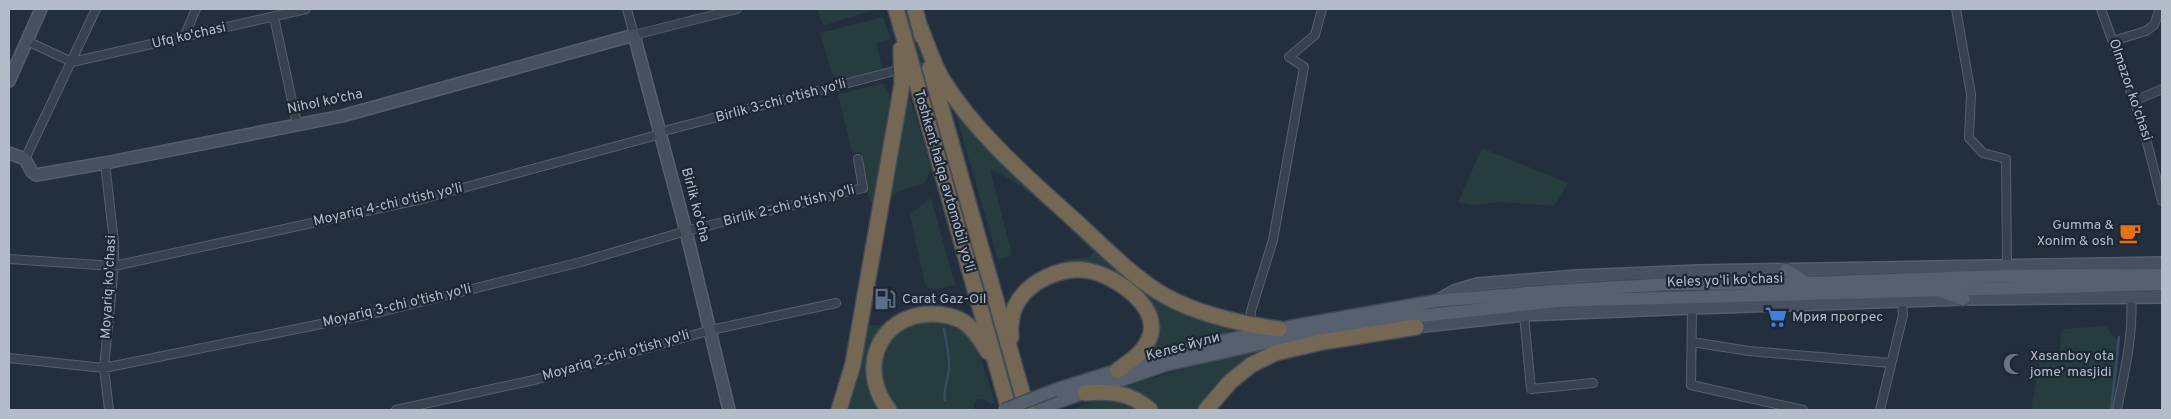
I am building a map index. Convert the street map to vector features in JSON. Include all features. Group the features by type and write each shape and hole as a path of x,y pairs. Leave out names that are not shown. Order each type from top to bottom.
{"highway":[{"name":"Toshkent halqa avtomobil yo'li","path":"896,9 1009,410"},
{"name":"Toshkent halqa avtomobil yo'li","path":"915,9 1027,410"},
{"path":"839,410 853,364 899,102 902,69 900,25"},
{"path":"920,27 941,78 975,123 1025,175 1133,274 1166,296 1191,308 1250,324 1285,331"},
{"path":"1011,356 1011,319 1015,306 1023,294 1053,274 1084,270 1103,275 1124,288 1144,306 1150,318 1151,330 1147,343 1135,358 1118,370"},
{"path":"888,410 876,389 873,373 875,358 881,340 887,333 911,317 939,314 961,320 973,330 996,363"},
{"path":"1206,410 1230,382 1251,365 1275,353 1322,342 1416,327"},
{"path":"1085,393 1109,392 1121,394 1135,399 1150,410"}],"main road":[{"path":"1786,270 1807,283"},
{"name":"Keles yoʻli koʻchasi","path":"1285,331 1436,302 1540,292 1671,284 1807,283 2006,276 2162,275"},
{"name":"Keles yoʻli koʻchasi","path":"1285,331 1558,301 2162,284"},
{"path":"1936,289 1964,299"},
{"path":"1393,319 1416,327"},
{"name":"Келес йули","path":"1057,396 1118,370 1172,354 1285,331"},
{"name":"Келес йули","path":"1057,396 1085,393 1165,365 1285,331"},
{"path":"1004,410 1057,396"},
{"path":"1034,410 1057,396"}],"street":[{"path":"9,81 41,9"},
{"path":"9,153 25,160 96,9"},
{"path":"184,37 196,9"},
{"name":"Ufq ko'chasi","path":"72,62 306,9"},
{"name":"Birlik ko'cha","path":"628,9 711,330 729,410"},
{"path":"634,35 737,9"},
{"path":"1250,324 1251,311 1273,240 1304,67 1289,57 1315,35 1322,9"},
{"path":"1956,9 1971,94 1969,138 1984,153 2006,159 2007,265"},
{"name":"Olmazor ko'chasi","path":"2101,9 2147,140 2162,202"},
{"path":"2113,41 2146,31 2154,25 2160,9"},
{"path":"274,17 298,124"},
{"name":"Nihol ko'cha","path":"25,160 32,172 39,175 342,116 634,35"},
{"path":"27,42 72,62"},
{"name":"Birlik 3-chi o'tish yo'li","path":"661,133 902,69"},
{"path":"2134,100 2162,89"},
{"name":"Moyariq 4-chi o'tish yo'li","path":"9,260 114,266 422,199 661,133"},
{"name":"Birlik 2-chi o'tish yo'li","path":"686,231 863,188 858,159"},
{"name":"Moyariq ko'chasi","path":"105,163 111,203 114,266 104,368 109,410"},
{"name":"Moyariq 3-chi o'tish yo'li","path":"9,358 104,368 380,312 581,262 686,231"},
{"name":"Keles yoʻli koʻchasi","path":"1436,302 1454,291 1478,284 1578,276 2162,263"},
{"path":"2117,410 2128,349 2132,314 2131,297"},
{"name":"Keles yoʻli koʻchasi","path":"1416,327 1524,315 1692,308 1964,299 2162,297"},
{"path":"1880,410 1903,316 1902,302"},
{"name":"Moyariq 2-chi o'tish yo'li","path":"396,410 534,380 655,344 711,330 836,304"},
{"path":"1692,308 1691,385 1802,410"},
{"path":"1524,315 1531,388 1593,384"},
{"path":"1692,342 1749,351 1891,363"}],"green space":[{"path":"817,9 873,10 825,25 822,23"},
{"path":"903,9 908,9 1022,410 1016,410"},
{"path":"883,17 891,39 876,44 883,71 839,82 832,74 820,33"},
{"path":"905,81 931,168 925,183 899,191 892,197 886,196"},
{"path":"884,83 894,107 874,203 870,202 868,196 861,152 852,152 838,94"},
{"path":"954,108 1111,262 1238,325 1224,334 1142,356 1148,304 1065,266 1064,260 1089,257 1094,252 1031,195 1004,176 990,169 1012,255 998,260"},
{"path":"1482,148 1568,183 1554,206 1500,202 1471,205 1458,202"},
{"path":"931,198 955,285 935,289 927,287 924,280 910,214"},
{"path":"934,321 959,324 977,346 995,403 991,404 984,399 978,399 974,403 974,410 896,410 887,399 880,381 881,360 889,341 904,329 913,325"},
{"path":"890,322 871,347 866,371 869,388 880,410 844,410 863,325 879,325"},
{"path":"2106,326 2120,345 2114,410 2031,410 2040,360 2058,362 2062,329"},
{"path":"1250,352 1253,357 1199,410 1158,410 1153,405 1119,388 1188,368"},
{"path":"1105,398 1119,400 1145,410 1070,410"}],"waterway":[{"path":"944,329 949,364 945,400"},
{"path":"2111,410 2119,337"}],"place":[{"name":"Gumma & Xonim & osh","path":"2130,233"},
{"name":"Carat Gaz-Oil","path":"885,299"},
{"name":"Мрия прогрес","path":"1776,317"},
{"name":"Xasanboy ota jome’ masjidi","path":"2014,364"}]}
